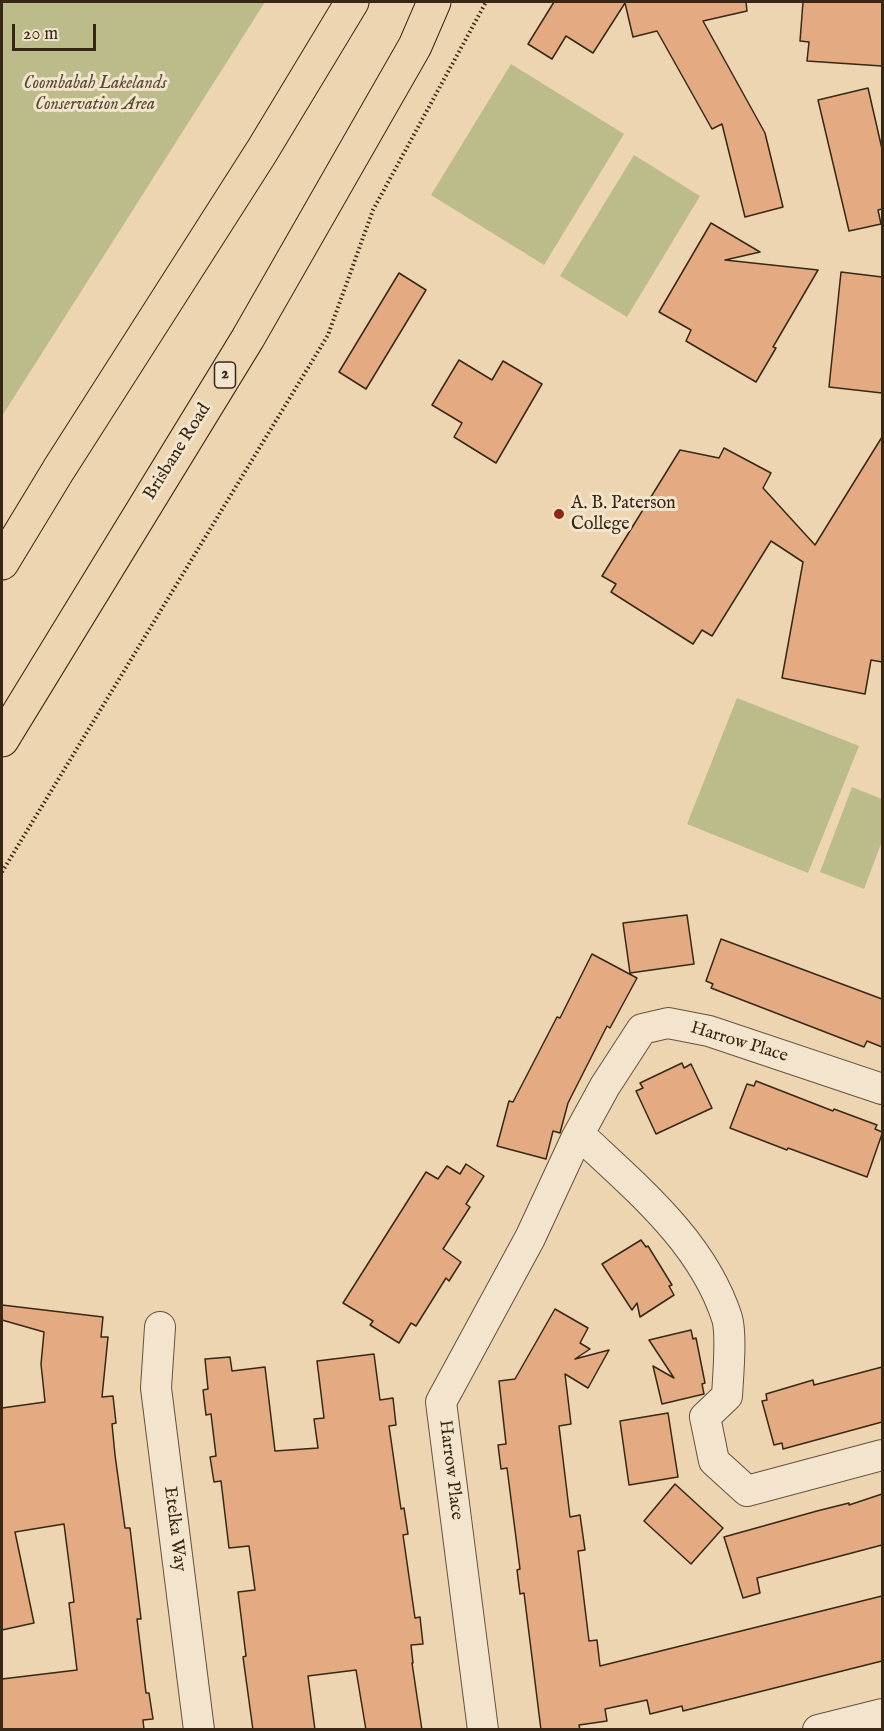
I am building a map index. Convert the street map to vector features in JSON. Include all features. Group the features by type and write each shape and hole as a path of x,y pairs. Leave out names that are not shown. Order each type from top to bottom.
{"highway":[{"path":"2,563 65,459 262,152 352,2"},
{"name":"Brisbane Road","path":"2,740 248,338 415,46 434,2"}],"street":[{"name":"Harrow Place","path":"483,1730 441,1402 530,1238 579,1134 605,1086 642,1029 668,1023 709,1031 882,1089"},
{"path":"579,1134 669,1220 708,1275 728,1320 727,1396 705,1417 714,1461 747,1491 882,1455"},
{"name":"Etelka Way","path":"160,1328 156,1388 199,1730"},
{"path":"818,1730 882,1714"}],"path":[{"path":"2,872 328,335 373,210 486,2"}],"green space":[{"name":"Coombabah Lakelands Conservation Area","path":"2,2 265,2 2,416"},
{"path":"511,64 624,134 544,265 431,195"},
{"path":"634,155 700,196 627,317 560,276"},
{"path":"737,698 859,746 808,873 687,824"},
{"path":"852,787 882,799 882,841 864,889 820,872"}],"building":[{"path":"554,2 746,2 747,11 703,21 765,133 783,207 745,217 722,124 712,129 657,31 633,37 625,3 593,53 566,36 552,59 528,44"},
{"path":"803,2 882,2 882,66 807,61 809,42 800,41"},
{"path":"868,88 882,149 882,209 878,210 881,224 849,231 818,100"},
{"path":"711,223 760,252 725,260 818,270 773,347 776,348 756,382 686,341 691,330 659,312"},
{"path":"841,272 882,277 882,393 829,387"},
{"path":"399,273 426,290 366,389 339,372"},
{"path":"459,360 492,380 503,361 542,384 496,463 454,437 462,423 432,405"},
{"path":"882,437 882,662 871,660 865,694 782,678 803,562 771,541 712,636 702,630 693,644 611,592 616,584 602,576 680,450 719,458 724,448 771,473 763,488 815,545"},
{"path":"687,915 694,964 630,973 623,923"},
{"path":"721,939 882,999 882,1047 867,1041 864,1047 711,988 713,984 706,981"},
{"path":"592,954 637,978 610,1028 607,1026 568,1103 560,1133 553,1131 546,1159 497,1146 509,1101 513,1102 557,1017 560,1018"},
{"path":"682,1063 684,1068 691,1064 712,1108 656,1134 636,1091 643,1088 640,1083"},
{"path":"756,1081 833,1111 834,1109 877,1125 875,1129 882,1134 867,1177 730,1128 747,1084 754,1086"},
{"path":"466,1164 484,1176 466,1204 470,1207 443,1249 461,1262 449,1281 446,1278 416,1326 411,1323 399,1343 370,1325 373,1321 343,1303 426,1172 438,1179 447,1166 460,1174"},
{"path":"641,1240 646,1247 648,1246 672,1285 669,1286 674,1295 640,1317 637,1303 632,1310 602,1264"},
{"path":"2,1305 103,1317 101,1337 108,1337 102,1397 113,1396 116,1423 112,1424 115,1455 125,1528 130,1528 141,1619 137,1619 146,1693 149,1693 153,1719 143,1720 144,1730 2,1730 2,1679 77,1670 69,1603 74,1602 64,1524 15,1532 34,1623 2,1630 2,1408 45,1402 41,1364 44,1332 2,1320"},
{"path":"555,1309 588,1328 580,1343 590,1349 575,1359 609,1350 588,1388 565,1374 571,1424 559,1426 570,1517 580,1515 585,1550 578,1551 589,1641 597,1640 600,1666 882,1596 882,1661 683,1711 682,1706 650,1714 647,1700 605,1709 607,1721 579,1725 580,1730 541,1730 524,1593 520,1594 517,1570 520,1569 507,1468 501,1469 498,1445 506,1444 499,1381 515,1379"},
{"path":"691,1330 693,1339 696,1338 705,1383 702,1384 704,1394 662,1404 653,1366 674,1378 649,1340"},
{"path":"374,1354 380,1400 393,1398 396,1425 389,1426 401,1509 404,1508 408,1534 403,1535 415,1618 420,1617 423,1644 411,1645 422,1730 366,1730 356,1670 308,1676 315,1730 253,1730 243,1657 246,1656 238,1592 255,1590 249,1546 229,1548 221,1481 214,1482 210,1457 216,1456 211,1414 206,1415 203,1390 208,1389 205,1359 230,1357 232,1371 265,1367 275,1451 318,1448 314,1419 324,1418 317,1361"},
{"path":"882,1367 882,1422 783,1449 782,1443 774,1445 762,1401 767,1400 766,1394 813,1380 814,1385"},
{"path":"668,1413 678,1477 629,1485 620,1421"},
{"path":"675,1484 723,1528 691,1564 644,1521"},
{"path":"882,1494 882,1545 757,1578 760,1593 743,1598 724,1537 817,1511 849,1503 849,1505"}],"place":[{"name":"A. B. Paterson College","path":"559,514"}]}
